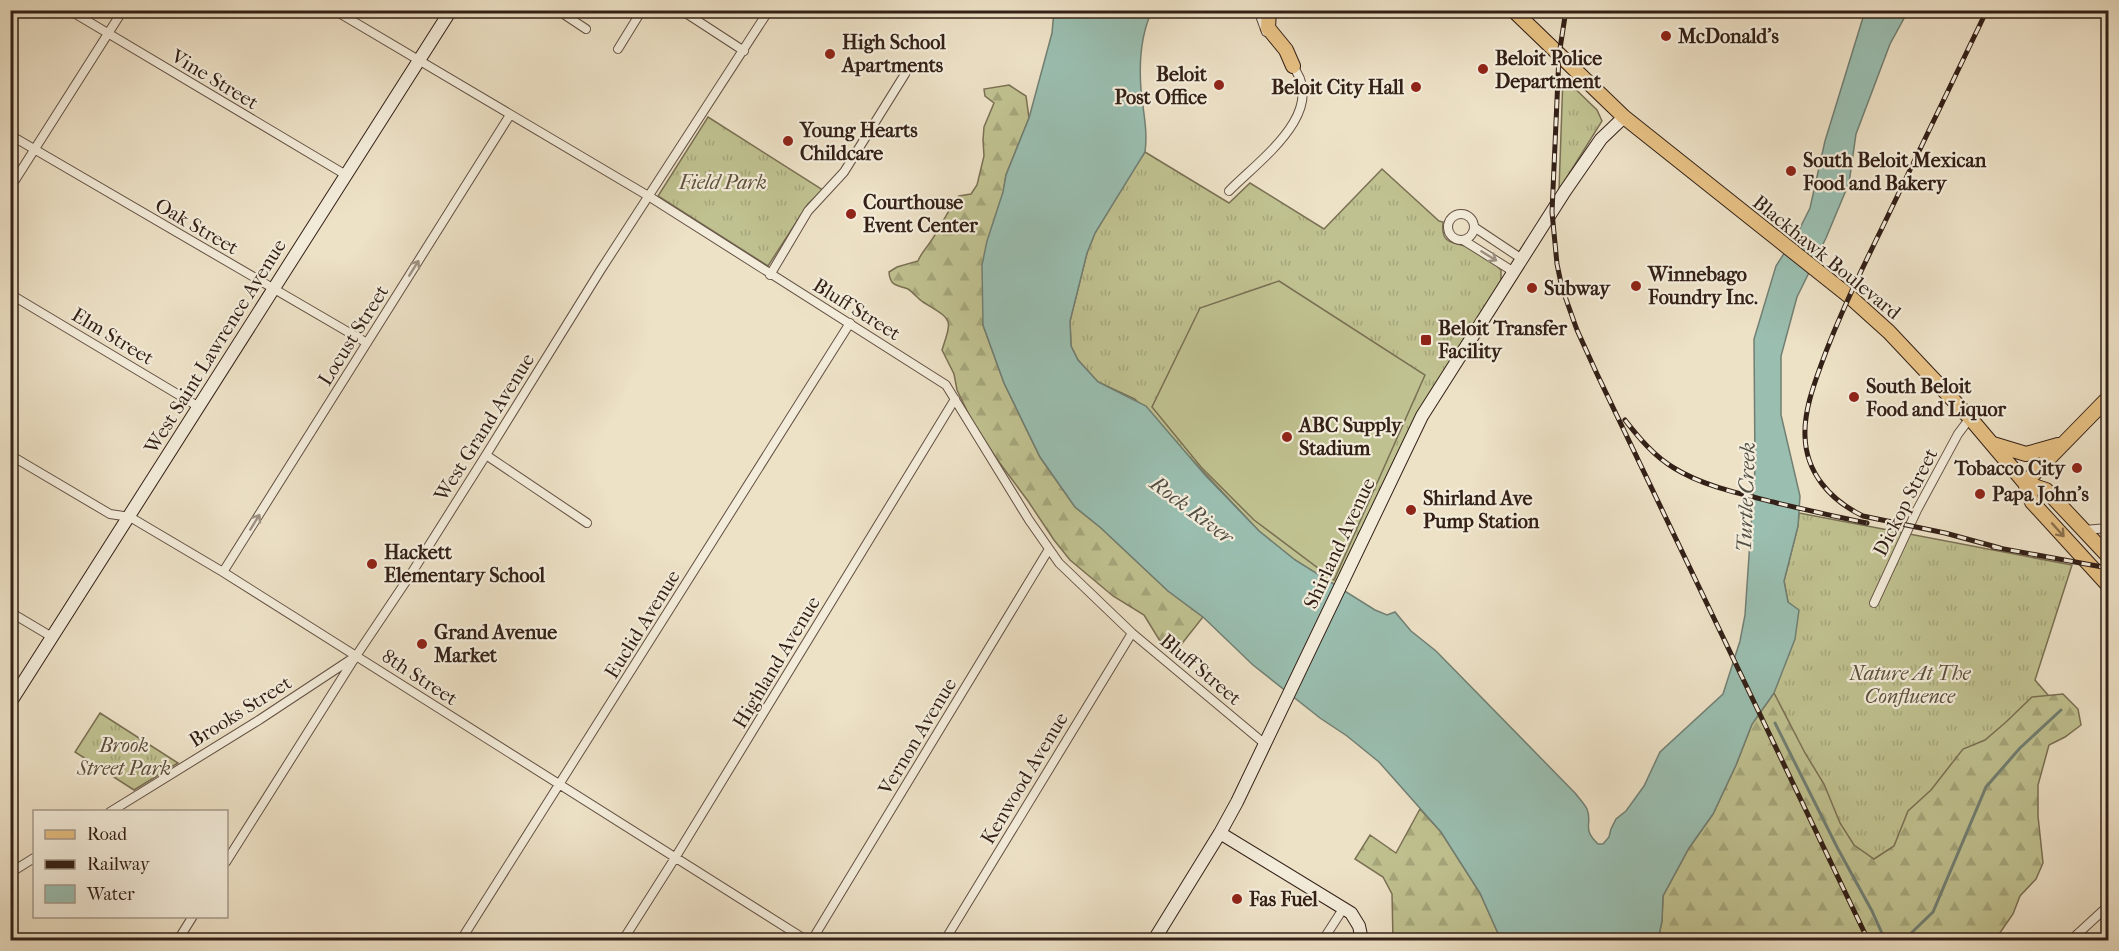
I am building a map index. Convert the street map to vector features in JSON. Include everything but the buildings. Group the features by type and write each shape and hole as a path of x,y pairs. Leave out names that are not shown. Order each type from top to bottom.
{"main road":[{"path":"1269,10 1268,28 1287,50 1296,71"},
{"name":"Blackhawk Boulevard","path":"1513,10 1624,117 1849,296 1889,332 1970,418 2025,483 2032,502 2109,585"},
{"path":"2025,483 2109,398"},
{"path":"1991,443 2026,454 2062,444"},
{"name":"Blackhawk Boulevard","path":"2025,483 2046,490 2109,556"}],"street":[{"name":"Vine Street","path":"69,10 346,175"},
{"path":"10,188 123,10"},
{"name":"Bluff Street","path":"334,10 650,197 941,381 946,385 1059,563 1132,633 1265,744"},
{"name":"West Saint Lawrence Avenue","path":"10,703 451,10"},
{"path":"618,49 642,10"},
{"path":"681,10 744,51"},
{"name":"West Grand Avenue","path":"228,859 356,656 411,574 600,271 769,10"},
{"path":"1229,191 1284,137 1296,120 1300,107 1301,88 1296,71 1273,43 1263,26 1258,10"},
{"path":"567,13 586,29"},
{"path":"770,274 808,211 843,172 905,74"},
{"name":"Locust Street","path":"223,572 510,115"},
{"name":"Shirland Avenue","path":"1154,940 1220,833 1424,413 1565,191 1601,139 1624,117"},
{"name":"Oak Street","path":"10,135 368,343"},
{"path":"1514,272 1463,240 1451,236 1447,228 1450,220 1456,215 1464,214 1471,219 1474,227 1522,259"},
{"path":"1463,240 1471,236 1474,227"},
{"name":"Elm Street","path":"10,294 198,407"},
{"name":"Euclid Avenue","path":"461,940 850,323"},
{"name":"Highland Avenue","path":"623,940 955,399"},
{"name":"Dickop Street","path":"1874,603 1917,510 1958,434 1970,418"},
{"name":"8th Street","path":"10,455 110,514 130,517 223,572 803,940"},
{"path":"486,455 587,523"},
{"path":"2084,530 2109,528"},
{"name":"Vernon Avenue","path":"813,940 1049,549"},
{"path":"10,612 52,637"},
{"name":"Kenwood Avenue","path":"945,940 1132,633"},
{"name":"Brooks Street","path":"113,810 259,720 356,656"},
{"path":"1220,833 1343,909 1356,920 1362,940"},
{"path":"10,873 33,859"},
{"path":"2070,940 2109,906"},
{"path":"1323,940 1343,909"},
{"path":"178,940 192,918"}],"green space":[{"path":"1563,77 1597,110 1602,121 1559,190"},
{"path":"1009,85 1026,96 1029,118 1006,175 983,325 1004,383 1040,457 1075,507 1101,528 1168,591 1203,617 1180,646 1168,649 1160,641 1144,615 1113,596 1070,560 1054,540 996,458 971,419 957,390 954,374 942,350 948,331 948,320 908,289 893,283 890,277 889,272 897,267 918,261 959,196 971,194 977,185 984,156 984,127 994,103 985,96 984,89"},
{"name":"Field Park","path":"708,117 823,190 808,204 768,266 658,196"},
{"path":"1145,152 1229,203 1250,183 1324,229 1382,169 1439,221 1443,222 1444,236 1450,242 1474,250 1501,270 1501,281 1413,423 1336,586 1295,560 1259,531 1135,399 1098,382 1078,360 1071,346 1070,321 1087,253 1095,233"},
{"name":"ABC Supply Stadium","path":"1279,281 1425,375 1334,580 1254,520 1201,467 1152,407 1200,308"},
{"name":"Nature At The Confluence","path":"1799,513 2072,565 2035,680 2061,710 1900,940 1658,940 1788,602 1784,581 1798,526"},
{"path":"1774,693 1824,784 1840,823 1854,845 1874,859 1894,846 1908,811 1931,790 1963,749 1985,740 2032,697 2063,694 2078,709 2081,725 2049,745 2038,785 2038,816 2043,863 2036,879 2020,896 2013,914 1995,940 1658,940 1662,921 1663,896 1689,848 1713,814 1752,724"},
{"name":"Brook Street Park","path":"100,713 178,763 134,790 75,752"},
{"path":"1420,809 1441,832 1480,893 1501,940 1393,940 1392,894 1383,877 1355,859 1370,835 1396,853"}],"water":[{"name":"Rock River","path":"1054,11 1152,11 1145,29 1140,70 1146,129 1145,152 1095,233 1087,253 1070,321 1071,346 1078,360 1098,382 1146,406 1205,475 1259,531 1295,560 1375,610 1387,615 1395,612 1411,631 1436,651 1575,793 1587,809 1590,834 1598,844 1603,844 1609,837 1616,819 1626,811 1644,786 1660,752 1723,694 1740,641 1745,615 1755,468 1754,339 1776,266 1810,208 1825,141 1865,11 1908,11 1890,44 1856,134 1849,183 1826,238 1797,297 1781,356 1781,415 1800,496 1798,526 1784,581 1788,602 1799,610 1795,639 1774,693 1752,724 1713,814 1689,848 1663,896 1662,921 1658,940 1501,940 1480,893 1441,832 1379,762 1253,665 1203,617 1168,591 1101,528 1075,507 1040,457 1004,383 983,325 982,265 1006,175 1029,118 1052,33"}],"waterway":[{"path":"1904,940 1933,912 1986,787 2020,748 2061,710"},
{"path":"1775,723 1885,940"}],"railway":[{"path":"1566,10 1559,55 1552,212 1557,264 1562,288 1577,330 1597,374 1868,940"},
{"path":"1987,10 1842,313 1812,391 1805,436 1810,462 1822,484 1840,502 1863,516 1945,533 2000,548"},
{"path":"1625,420 1653,452 1686,475 1750,496 1867,523"},
{"path":"1993,547 2108,568"}],"place":[{"name":"McDonald's","path":"1666,36"},
{"name":"High School Apartments","path":"830,54"},
{"name":"Beloit Police Department","path":"1483,69"},
{"name":"Beloit Post Office","path":"1219,85"},
{"name":"Beloit City Hall","path":"1416,87"},
{"name":"Young Hearts Childcare","path":"788,141"},
{"name":"South Beloit Mexican Food and Bakery","path":"1791,171"},
{"name":"Courthouse Event Center","path":"851,214"},
{"name":"Winnebago Foundry Inc.","path":"1636,286"},
{"name":"Subway","path":"1532,288"},
{"name":"Beloit Transfer Facility","path":"1426,340"},
{"name":"South Beloit Food and Liquor","path":"1854,397"},
{"name":"ABC Supply Stadium","path":"1287,437"},
{"name":"Tobacco City","path":"2077,468"},
{"name":"Papa John's","path":"1980,494"},
{"name":"Shirland Ave Pump Station","path":"1411,510"},
{"name":"Hackett Elementary School","path":"372,564"},
{"name":"Grand Avenue Market","path":"422,644"},
{"name":"Fas Fuel","path":"1237,899"}],"water label":[{"name":"Turtle Creek","path":"1746,497"}]}
